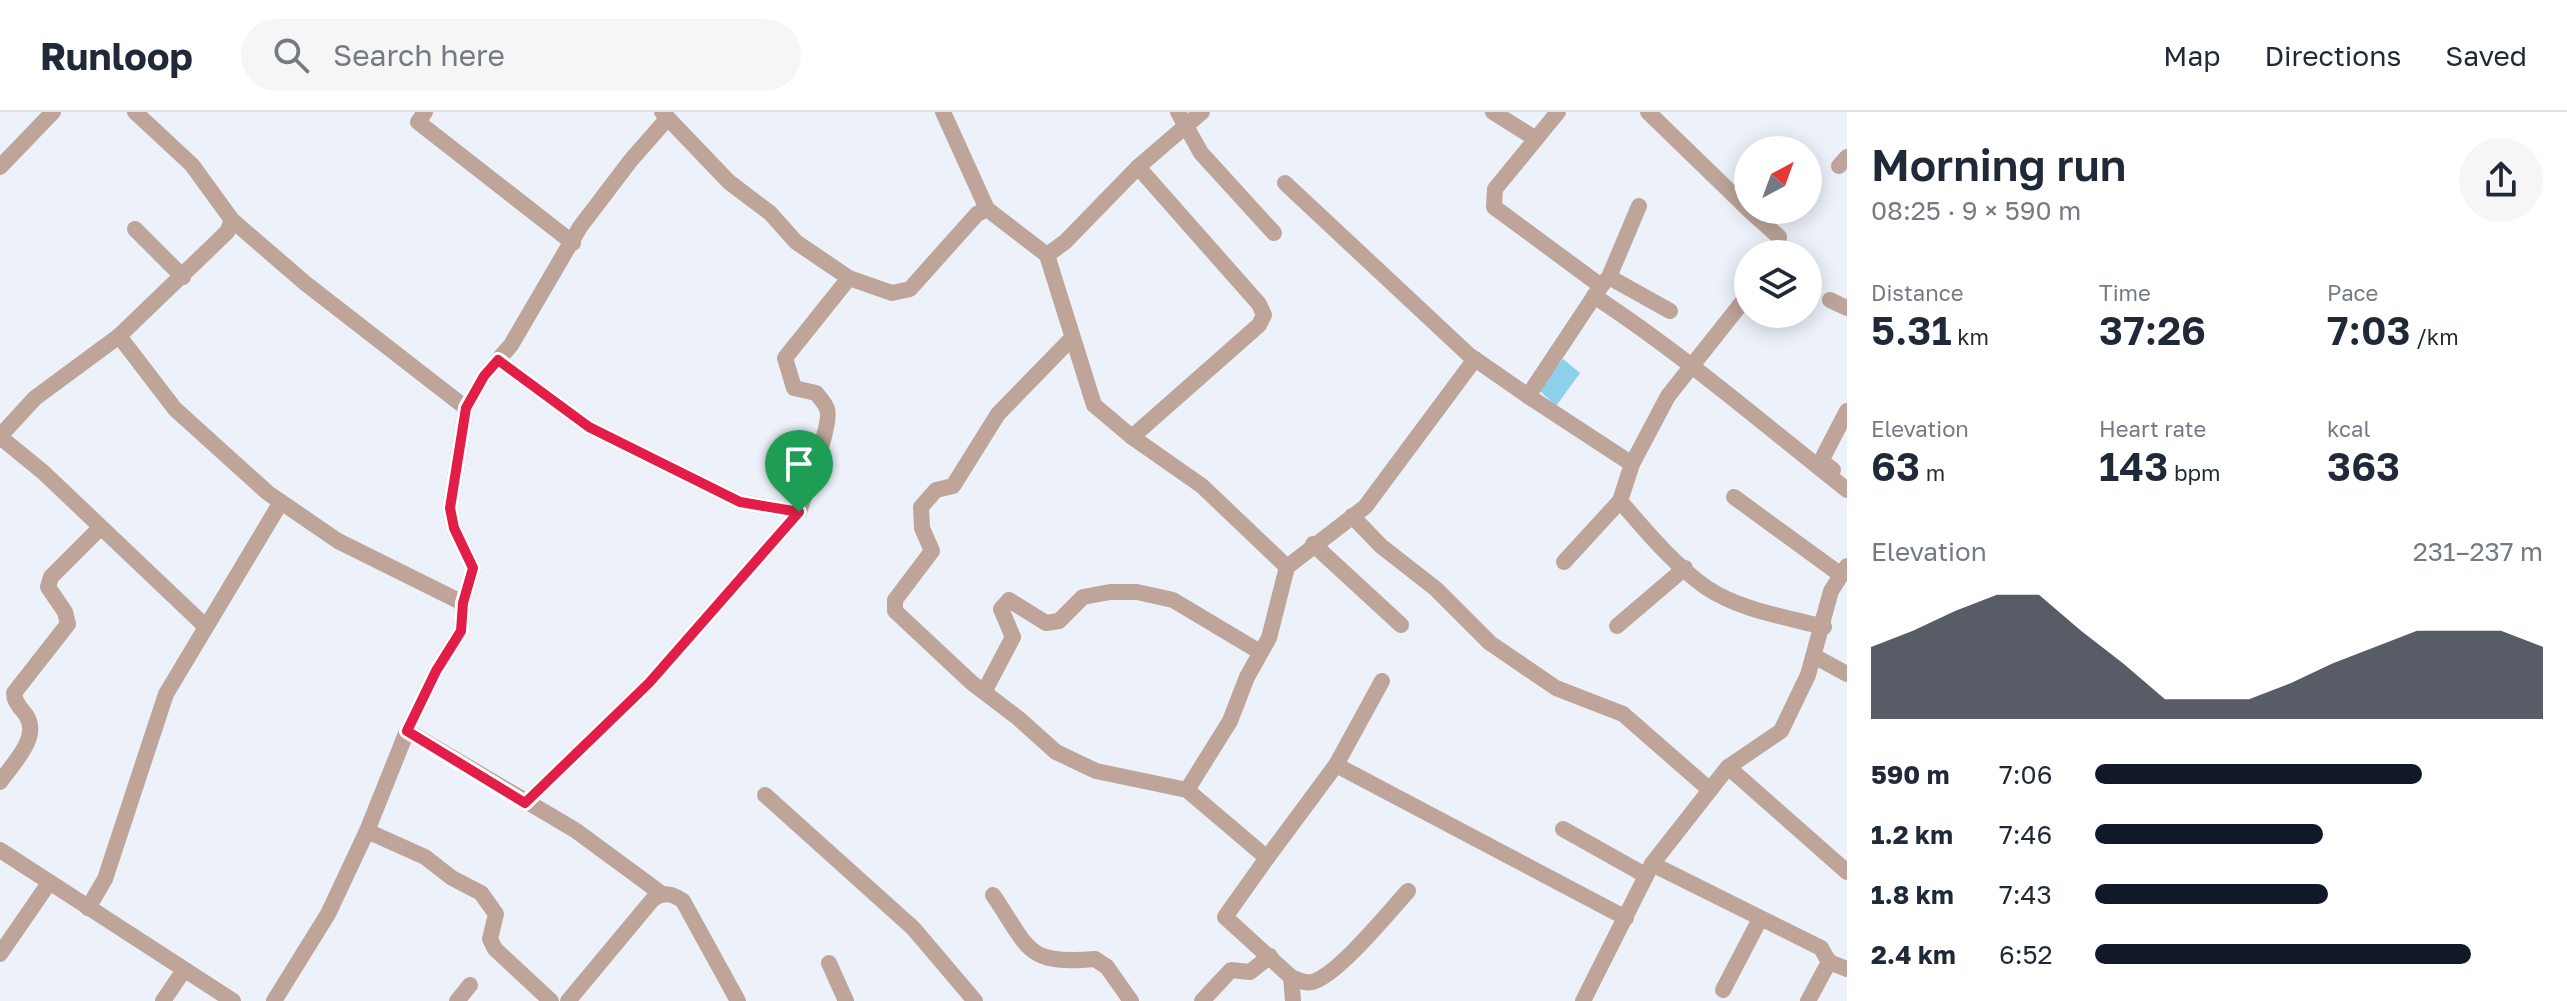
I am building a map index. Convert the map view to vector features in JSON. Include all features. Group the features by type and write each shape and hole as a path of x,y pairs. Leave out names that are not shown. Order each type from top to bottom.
{"street":[{"path":"0,167 53,112"},
{"path":"135,112 192,165 232,220 305,283 466,408"},
{"path":"425,112 418,122 573,243"},
{"path":"943,112 987,209 1047,255 1094,405 1132,437 1202,486 1287,567"},
{"path":"1047,255 1065,242 1182,120 1202,112"},
{"path":"1493,112 1536,139"},
{"path":"1558,112 1495,189 1494,207 1602,286 1690,368 1847,490"},
{"path":"1648,112 1734,196"},
{"path":"274,1001 328,914 367,831 407,731 436,671 461,631 463,603 473,568 454,528 450,508 466,408 611,185 665,116 729,182 770,213 796,242 849,278 892,293 910,289 977,214 987,209"},
{"path":"1182,120 1219,176 1274,233"},
{"path":"1132,437 1259,325 1264,315 1259,304 1138,167"},
{"path":"1285,183 1475,359 1632,464"},
{"path":"1528,396 1602,286 1639,206"},
{"path":"205,626 43,472 0,437 48,387 119,336 183,277 227,232 232,220"},
{"path":"1764,224 1779,240"},
{"path":"135,229 183,277"},
{"path":"525,803 649,683 799,512 817,454 829,429 828,410 816,393 794,388 785,358 849,278"},
{"path":"1602,286 1670,311"},
{"path":"1830,300 1847,308"},
{"path":"1564,562 1620,501 1632,464 1668,396 1734,313"},
{"path":"119,336 175,409 281,502 338,541 463,603"},
{"path":"1071,339 998,414 953,486 936,490 921,507 922,528 932,551 895,600 895,611 906,624 1056,752 1096,771 1187,790 1267,858"},
{"path":"1187,790 1230,721 1269,638 1287,567 1365,507 1475,359"},
{"path":"498,360 589,427 740,502 799,512"},
{"path":"1847,411 1821,461 1847,480"},
{"path":"1734,497 1844,569"},
{"path":"1620,501 1708,589 1754,609 1824,627"},
{"path":"88,908 105,879 166,694 281,502"},
{"path":"1352,516 1381,546 1436,589 1490,643 1556,688 1623,714 1710,790"},
{"path":"0,782 32,735 31,723 14,699 14,693 68,624 65,612 48,587 51,577 100,528"},
{"path":"1802,535 1844,569"},
{"path":"1313,544 1401,625"},
{"path":"1617,626 1685,568"},
{"path":"1583,1001 1648,869 1728,767 1781,731 1814,656 1831,591 1844,569"},
{"path":"984,692 1013,637 1001,609 1009,600 1046,623 1059,621 1083,597 1137,592 1173,600 1260,652"},
{"path":"1814,656 1847,674"},
{"path":"1382,681 1336,765 1225,917 1291,977 1315,982 1338,966 1408,891"},
{"path":"407,731 575,830 662,894 674,895 683,901 738,1001"},
{"path":"1336,765 1626,918"},
{"path":"1728,767 1847,872"},
{"path":"765,795 913,928 975,1001"},
{"path":"1563,829 1821,948 1829,962 1847,969"},
{"path":"367,831 425,857 491,902 496,914 490,939 495,949 551,1001"},
{"path":"0,850 233,1001"},
{"path":"0,954 49,883"},
{"path":"568,1001 653,899 662,894"},
{"path":"993,895 1040,957 1054,962 1095,959 1107,967 1131,1001"},
{"path":"1723,990 1760,919"},
{"path":"1202,1001 1231,970 1250,972 1270,956"},
{"path":"1808,1001 1829,962"},
{"path":"829,963 846,1001"},
{"path":"163,1001 184,970"},
{"path":"1291,977 1293,1001"},
{"path":"457,1001 470,985"}],"water":[{"path":"1563,359 1580,373 1556,406 1539,390"}],"route":[{"path":"498,360 554,405 589,427 740,502 799,512 649,683 525,803 407,731 436,671 461,631 463,603 473,568 454,528 450,508 466,408 484,376 498,360"}]}
